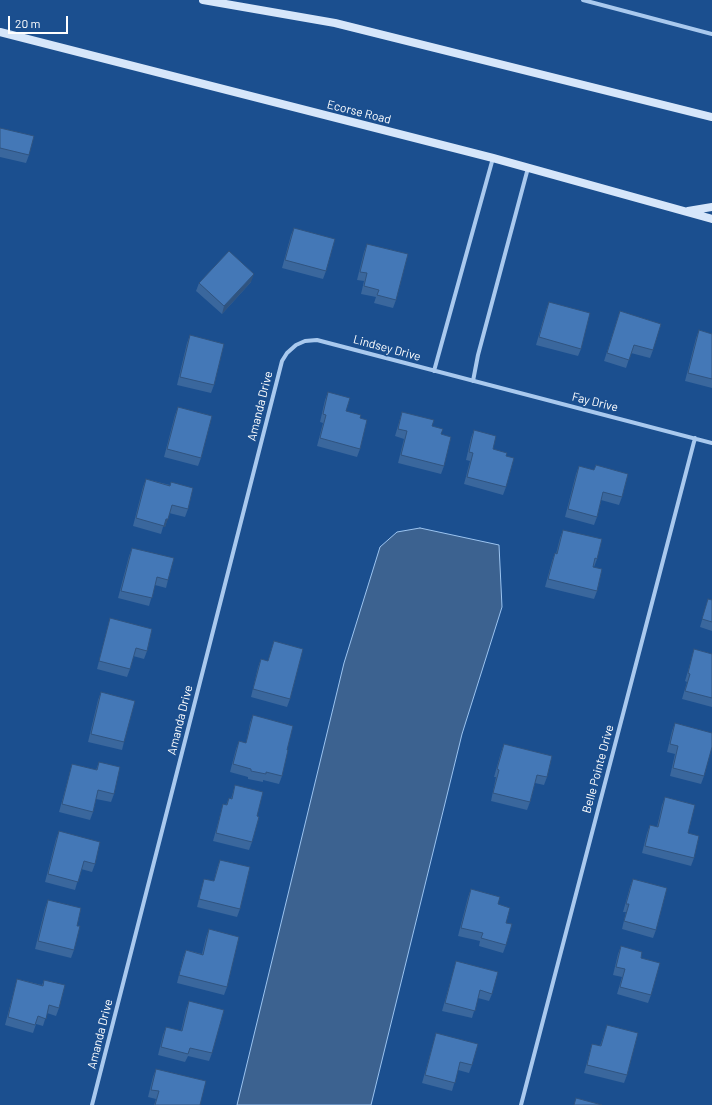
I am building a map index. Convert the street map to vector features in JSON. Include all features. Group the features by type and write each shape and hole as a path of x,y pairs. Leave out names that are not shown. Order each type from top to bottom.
{"main road":[{"path":"203,0 336,22 712,117"},
{"name":"Ecorse Road","path":"0,32 493,158 712,219"},
{"path":"684,211 712,207"}],"street":[{"path":"583,0 712,34"},
{"path":"434,371 493,158"},
{"path":"473,381 478,355 528,168"},
{"name":"Lindsey Drive","path":"296,345 305,341 316,340 473,381"},
{"name":"Amanda Drive","path":"92,1105 282,360 296,345"},
{"name":"Fay Drive","path":"473,381 712,443"},
{"name":"Belle Pointe Drive","path":"521,1105 695,438"}],"water":[{"path":"420,528 499,545 502,607 462,734 371,1105 237,1105 344,663 380,547 397,532"}],"building":[{"path":"0,128 34,136 29,155 0,148"},
{"path":"294,228 335,239 326,271 285,260"},
{"path":"367,244 408,254 396,300 377,295 379,290 364,286 367,273 360,272"},
{"path":"229,251 254,274 224,306 199,283"},
{"path":"549,302 590,313 581,349 539,337"},
{"path":"620,311 661,324 653,350 634,345 629,360 607,353"},
{"path":"699,330 712,334 712,379 688,373"},
{"path":"190,335 224,344 214,385 180,377"},
{"path":"328,392 350,398 346,411 361,415 360,418 367,420 360,449 320,438 326,415 323,414"},
{"path":"178,407 212,416 201,458 167,449"},
{"path":"402,412 434,420 432,426 443,429 441,434 451,437 444,466 401,455 407,431 398,429"},
{"path":"474,430 496,436 493,449 507,453 506,456 514,458 506,487 467,477 473,453 469,452"},
{"path":"596,465 628,474 622,497 603,492 597,517 568,509 579,466 594,470"},
{"path":"146,479 170,486 171,482 193,488 188,509 172,505 168,519 166,519 164,526 136,518"},
{"path":"563,530 602,539 597,559 595,558 593,567 602,569 597,591 548,579 555,553 557,554"},
{"path":"132,548 174,558 168,580 157,577 152,598 121,591"},
{"path":"708,599 712,600 712,622 702,619"},
{"path":"110,618 152,629 147,651 136,648 130,669 99,661"},
{"path":"274,641 303,649 290,699 253,689 261,659 268,661"},
{"path":"694,649 712,654 712,698 685,691 690,674 688,673"},
{"path":"101,692 135,701 124,742 91,734"},
{"path":"253,715 293,726 282,776 266,772 266,774 251,771 251,769 233,764 239,741 246,743"},
{"path":"675,723 712,733 712,747 704,776 673,768 678,746 670,744"},
{"path":"504,744 552,756 547,777 537,775 530,802 493,793 499,770 497,769"},
{"path":"99,762 120,767 114,794 98,790 93,812 62,804 72,764 97,770"},
{"path":"235,785 263,792 257,816 259,817 252,842 216,833 223,804 227,805 229,798 232,799"},
{"path":"665,797 695,805 688,833 699,836 694,858 645,846 650,825 658,827"},
{"path":"59,831 100,842 95,864 84,861 78,882 48,874"},
{"path":"220,860 250,867 240,909 199,899 204,879 214,881"},
{"path":"633,879 667,888 656,930 624,921 629,904 626,904"},
{"path":"471,889 500,897 498,904 510,908 506,923 512,924 506,945 481,938 483,933 461,928"},
{"path":"48,900 81,908 77,926 80,926 74,950 38,941"},
{"path":"209,929 239,937 227,987 179,975 186,950 203,955"},
{"path":"621,946 642,952 641,958 660,963 651,995 620,987 625,969 616,967"},
{"path":"456,961 498,972 492,994 480,990 475,1011 445,1003"},
{"path":"17,979 43,986 44,980 65,985 59,1008 49,1005 46,1019 38,1016 35,1025 8,1017"},
{"path":"189,1001 224,1010 212,1053 190,1048 188,1054 161,1047 166,1027 182,1031"},
{"path":"607,1025 638,1033 627,1075 587,1065 592,1044 601,1046"},
{"path":"436,1033 478,1044 472,1065 460,1062 455,1083 425,1075"},
{"path":"156,1069 206,1081 200,1105 155,1105 159,1091 151,1090"},
{"path":"576,1098 602,1105 574,1105"}]}
